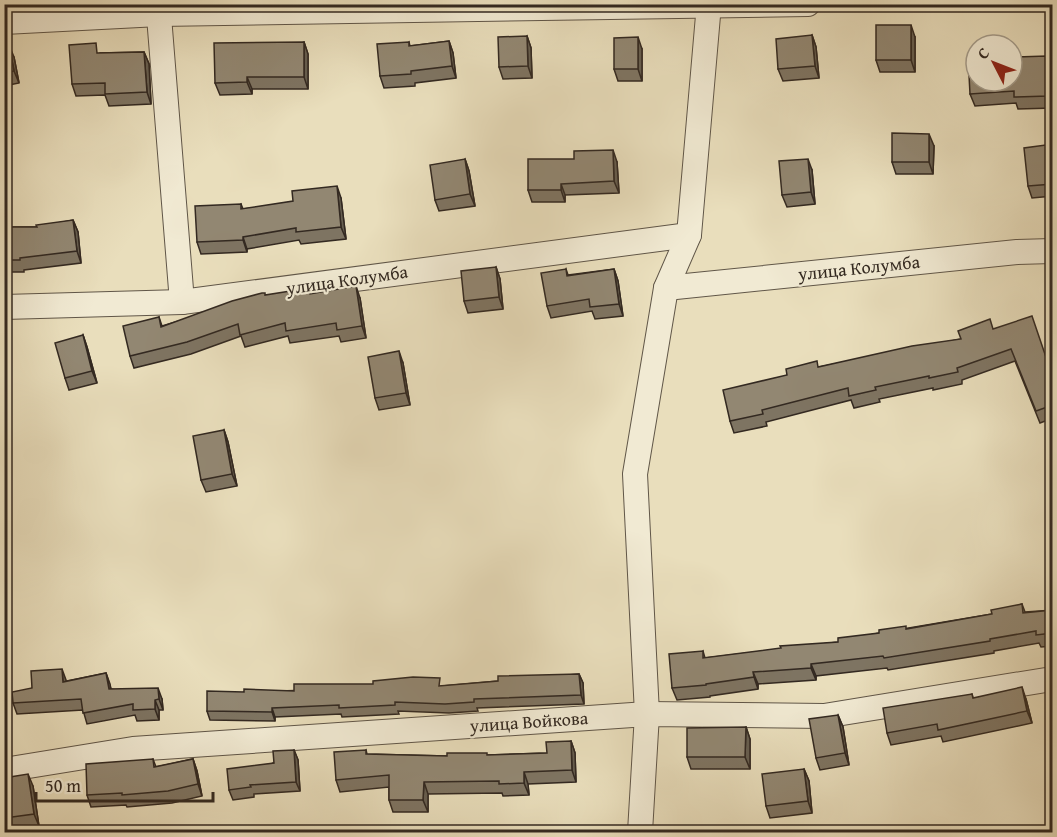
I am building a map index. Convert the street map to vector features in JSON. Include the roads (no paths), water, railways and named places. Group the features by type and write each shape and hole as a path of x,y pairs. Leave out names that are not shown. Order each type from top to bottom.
{"street":[{"path":"4,22 159,9 808,4"},
{"path":"640,832 647,714 635,474 666,288 689,235 710,5"},
{"path":"159,9 182,302"},
{"name":"улица Колумба","path":"4,307 182,302 689,235"},
{"name":"улица Колумба","path":"666,288 1017,252 1053,251"},
{"name":"улица Войкова","path":"4,770 133,748 647,714 824,716 1053,679"}]}
